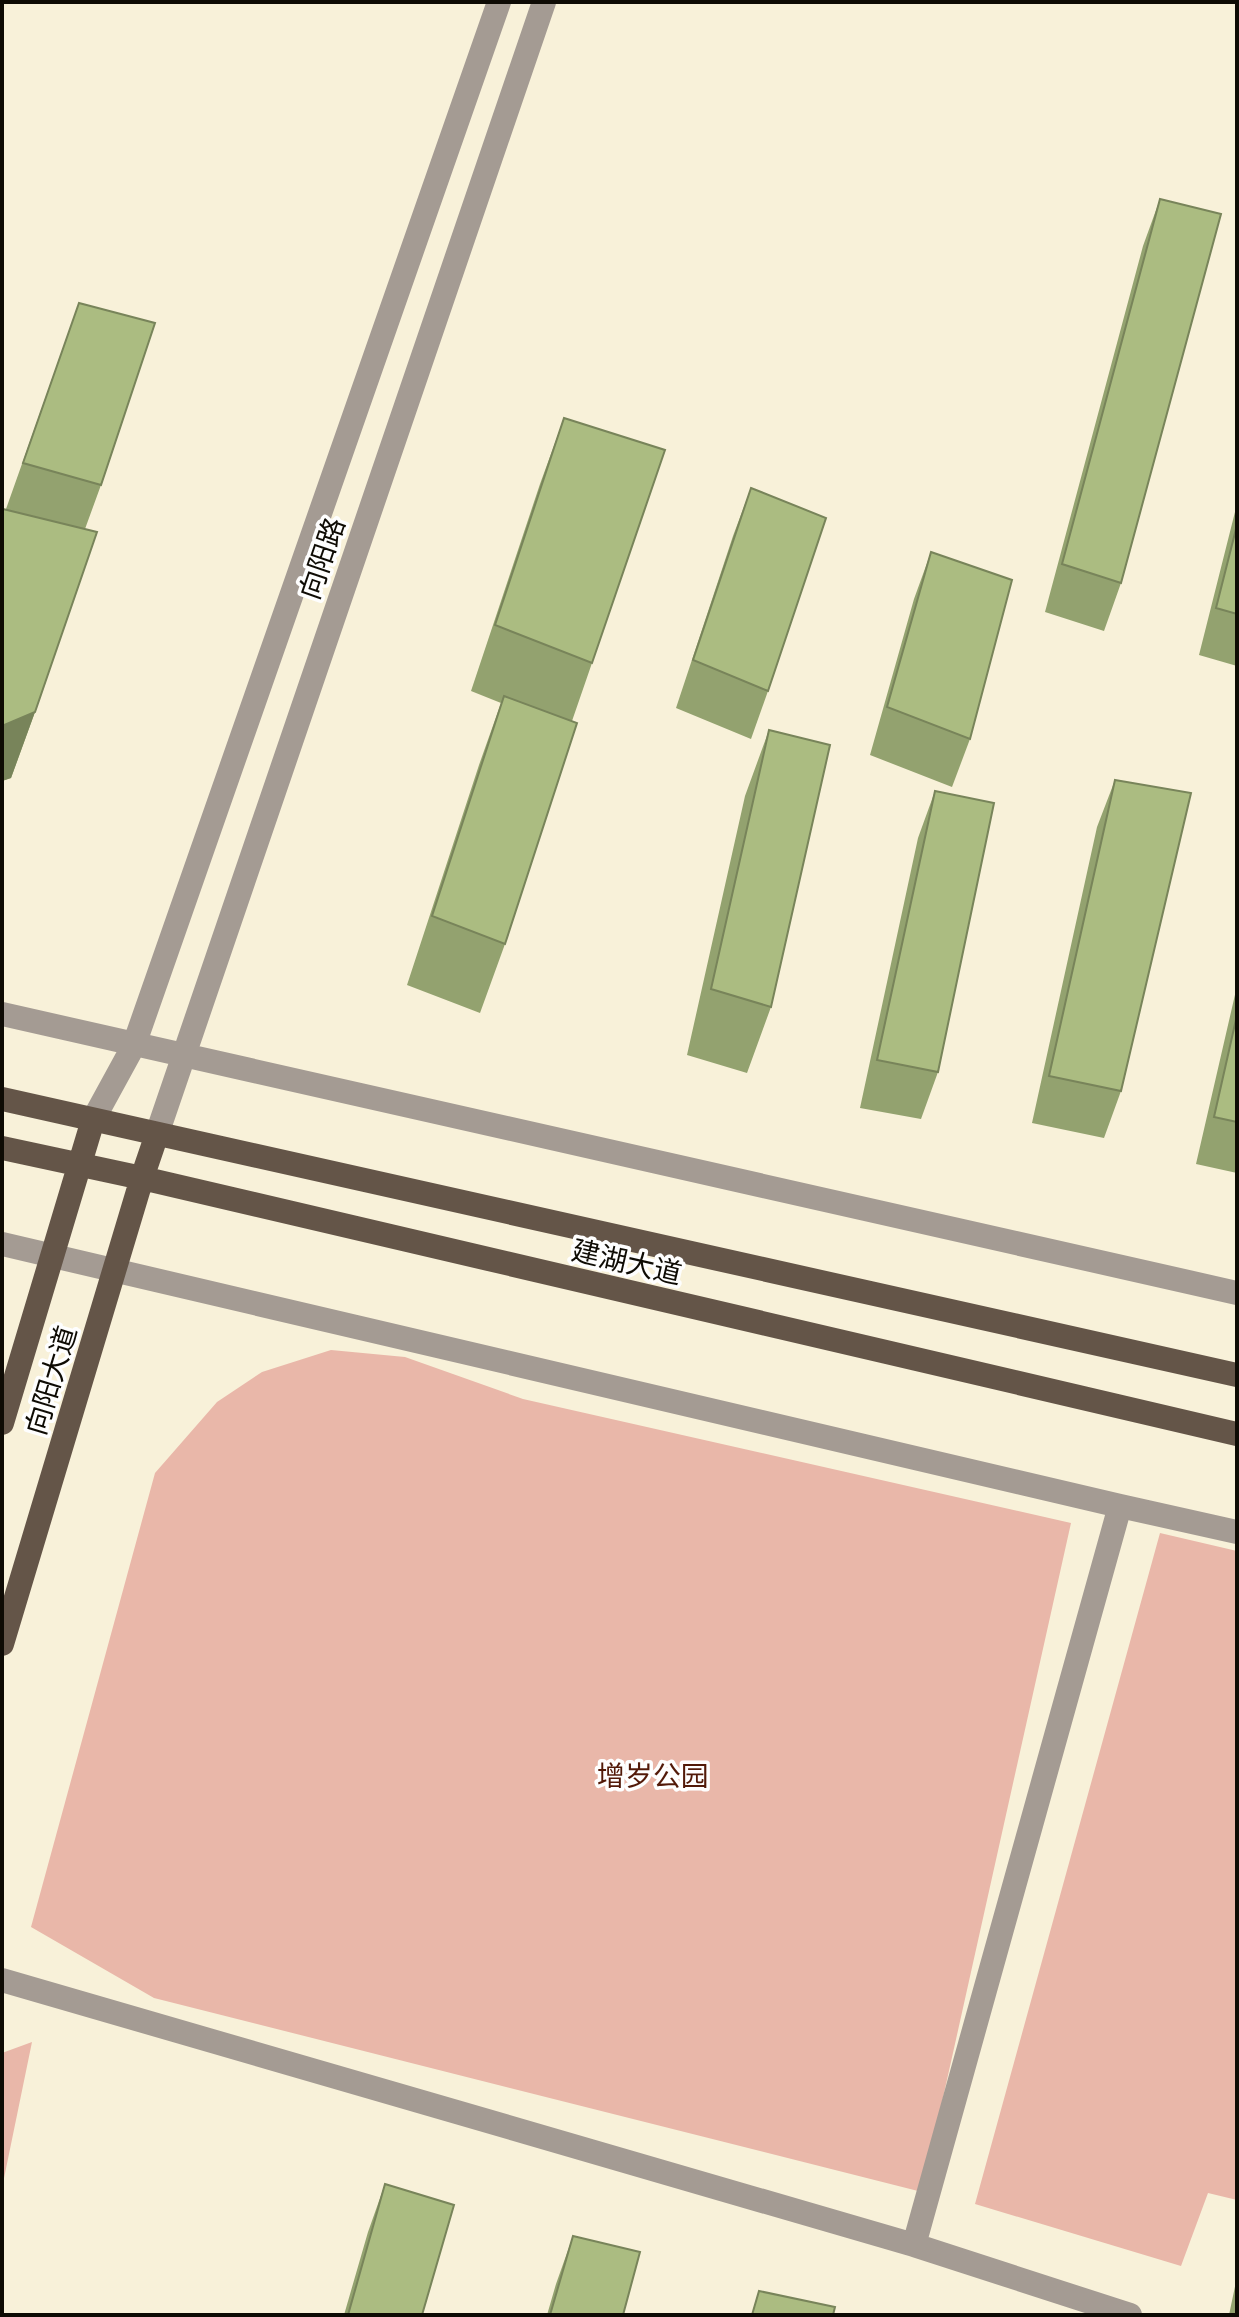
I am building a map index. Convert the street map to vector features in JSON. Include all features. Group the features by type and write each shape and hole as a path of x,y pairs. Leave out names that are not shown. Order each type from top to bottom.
{"main road":[{"name":"建湖大道","path":"2,1099 1237,1375"},
{"name":"向阳大道","path":"2,1423 93,1120"},
{"name":"向阳大道","path":"2,1644 157,1134"},
{"name":"建湖大道","path":"2,1148 1237,1434"}],"street":[{"name":"向阳路","path":"93,1120 134,1045 499,2"},
{"name":"向阳路","path":"157,1134 544,2"},
{"path":"2,1014 1237,1293"},
{"path":"2,1244 1237,1532"},
{"path":"914,2245 1120,1506"},
{"path":"2,1980 914,2245 1130,2315"}],"green space":[{"name":"增岁公园","path":"331,1350 405,1357 523,1399 1071,1523 922,2192 154,1998 31,1927 155,1473 217,1402 262,1372"},
{"path":"1160,1533 1237,1551 1237,2200 1208,2193 1181,2266 975,2204"},
{"path":"32,2042 2,2188 2,2053"}],"building":[{"path":"1160,199 1221,214 1121,583 1062,564"},
{"path":"79,303 155,323 101,485 23,463"},
{"path":"564,418 665,450 592,663 495,625"},
{"path":"751,488 826,518 768,691 693,660"},
{"path":"3,509 97,532 35,712 2,726 2,513"},
{"path":"1237,525 1237,614 1216,608"},
{"path":"931,552 1012,580 970,739 887,707"},
{"path":"504,696 577,723 505,944 432,916"},
{"path":"769,730 830,745 771,1007 711,989"},
{"path":"1115,780 1191,793 1121,1091 1049,1076"},
{"path":"935,791 994,803 938,1072 877,1060"},
{"path":"1237,1015 1237,1122 1214,1117"},
{"path":"385,2184 454,2205 422,2315 348,2315"},
{"path":"573,2236 640,2252 623,2315 550,2315"},
{"path":"759,2291 835,2307 833,2315 752,2315"}]}
